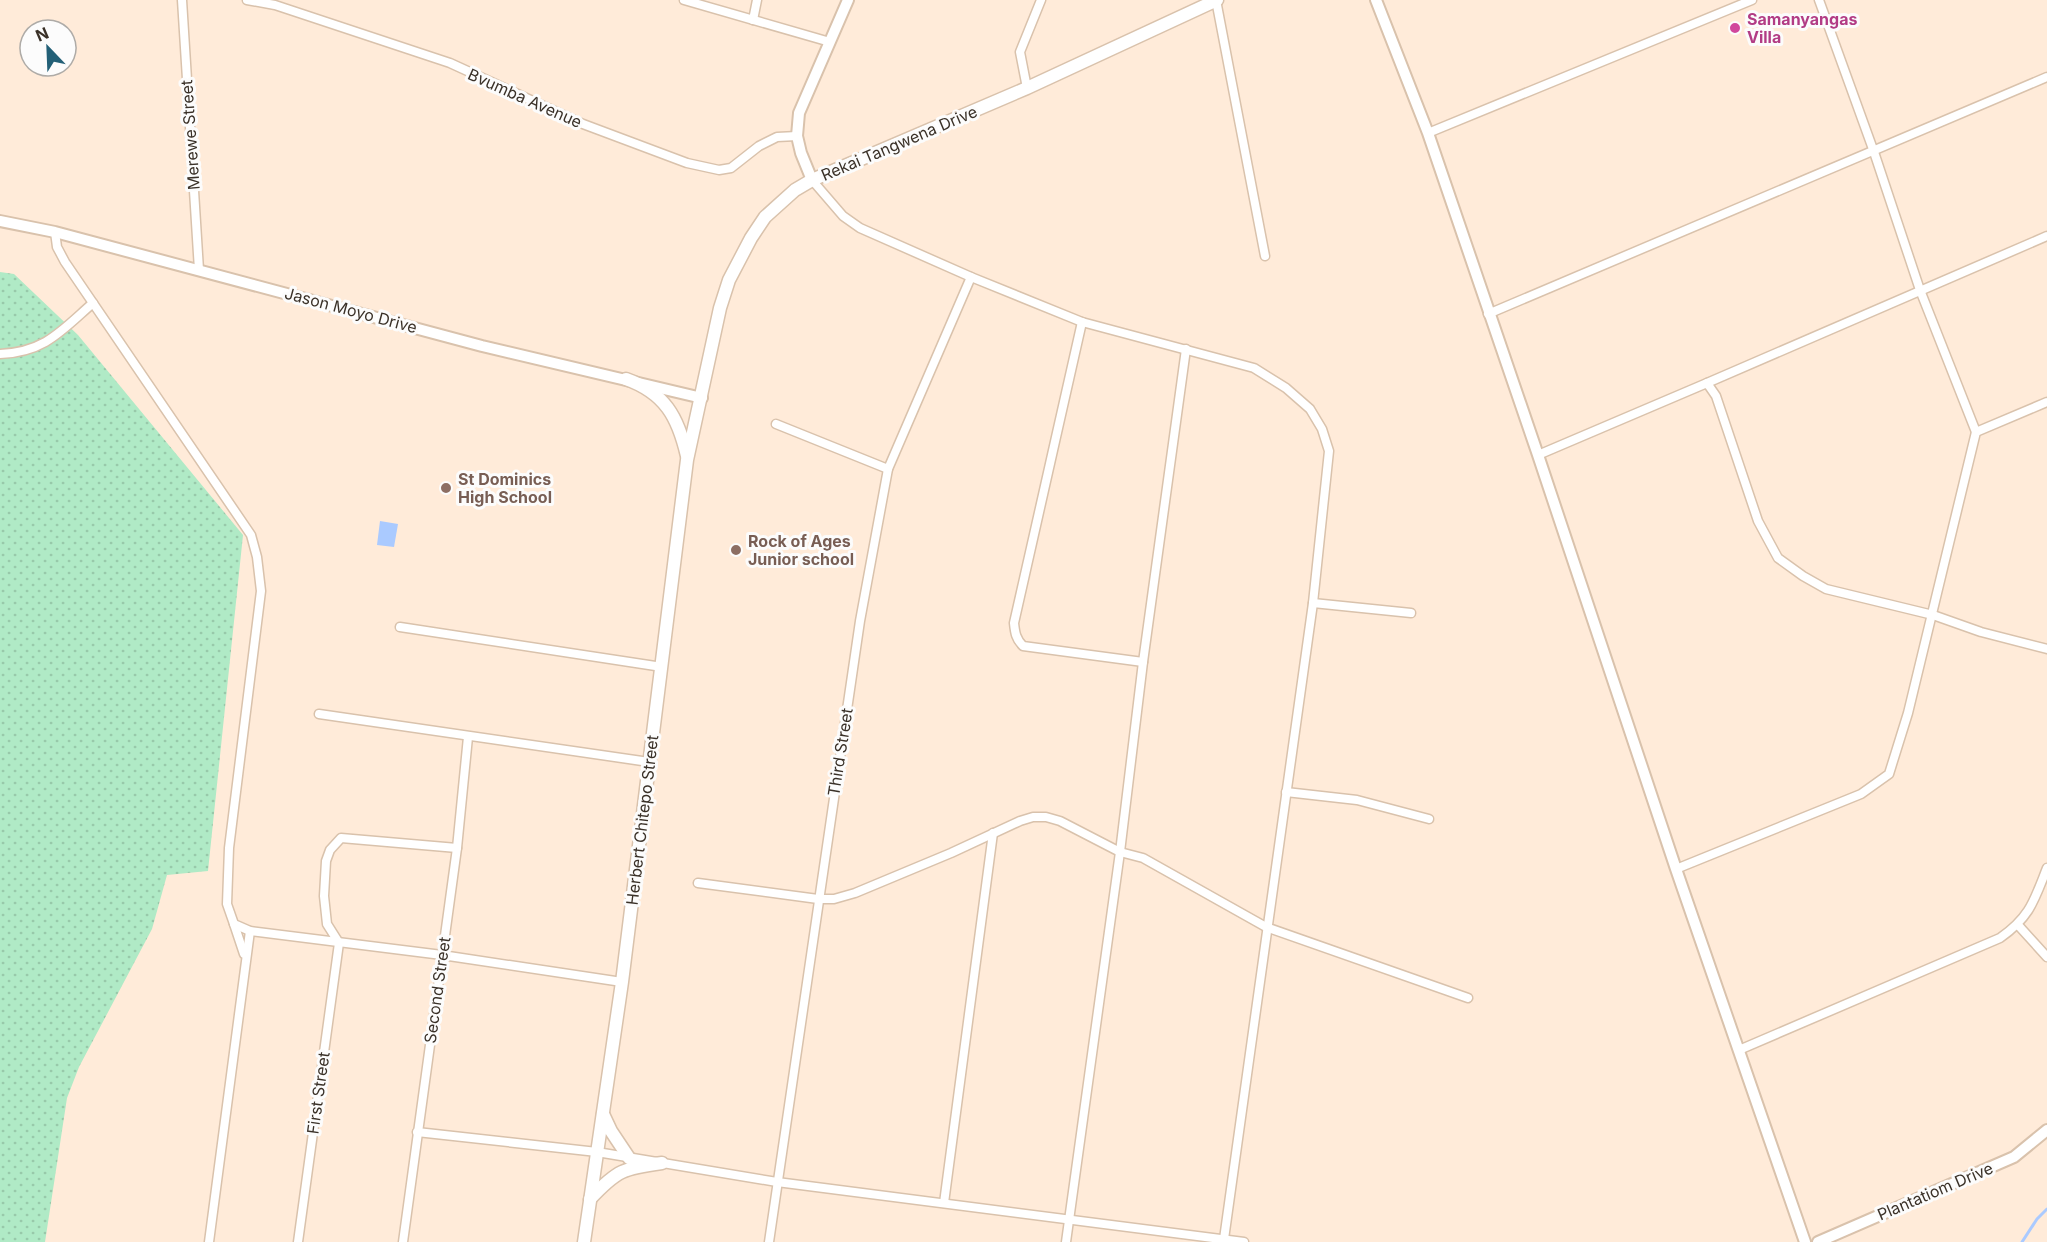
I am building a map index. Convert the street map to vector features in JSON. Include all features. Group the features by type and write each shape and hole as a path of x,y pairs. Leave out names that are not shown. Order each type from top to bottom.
{"main road":[{"name":"Rekai Tangwena Drive","path":"702,398 720,308 729,280 765,217 795,190 812,180 1027,88 1216,0"},
{"path":"626,379 642,384 663,400 681,430 687,460"},
{"name":"Herbert Chitepo Street","path":"584,1242 622,982 687,460 702,398"},
{"path":"603,1112 611,1131 629,1158"},
{"path":"590,1199 607,1181 620,1172 631,1167 662,1163"}],"street":[{"name":"Merewe Street","path":"182,0 199,270"},
{"name":"Bvumba Avenue","path":"248,0 275,5 450,63 583,124 687,163 719,170 731,168 759,146 777,137 797,136"},
{"path":"684,0 830,42"},
{"path":"753,20 757,0"},
{"path":"848,0 799,113 797,136 812,180 843,216 860,228 971,277 1082,322 1254,368 1286,388 1310,409 1322,429 1329,451 1313,603 1224,1239"},
{"path":"1027,88 1020,52 1041,0"},
{"path":"1216,0 1265,256"},
{"path":"1376,0 1428,133 1676,869 1805,1242"},
{"path":"1428,133 1752,0"},
{"path":"1676,869 1861,794 1889,774 1908,713 1933,615 1976,432 1920,290 1874,152 1819,0"},
{"path":"1488,314 2047,77"},
{"name":"Jason Moyo Drive","path":"0,221 55,232 482,346 702,398"},
{"path":"55,232 57,247 93,303 251,535 257,557 261,591 229,848 227,904 245,957"},
{"path":"1538,455 2047,236"},
{"name":"Third Street","path":"769,1242 860,621 888,469 971,277"},
{"path":"0,354 26,352 48,342 93,303"},
{"path":"1082,322 1014,623 1015,634 1023,646 1143,662"},
{"path":"1066,1242 1186,349"},
{"path":"1707,383 1716,396 1758,521 1778,558 1826,589 1933,615 1981,632 2047,649"},
{"path":"1976,432 2047,402"},
{"path":"776,424 888,469"},
{"path":"1313,603 1411,613"},
{"path":"400,627 662,667"},
{"path":"319,714 649,762"},
{"name":"Second Street","path":"403,1242 457,848 468,737"},
{"path":"1286,792 1357,800 1429,819"},
{"path":"698,883 818,899 834,899 1020,821 1033,817 1046,817 1074,826 1120,852 1143,858 1266,927 1468,998"},
{"path":"944,1203 993,833"},
{"path":"339,943 327,924 324,896 326,861 330,850 341,838 457,848"},
{"path":"1739,1050 2000,938 2018,926 2029,912 2047,868"},
{"path":"234,924 250,931 442,955 622,982"},
{"path":"2018,926 2047,957"},
{"path":"209,1242 250,931"},
{"name":"First Street","path":"298,1242 339,943"},
{"name":"Plantatiom Drive","path":"1818,1242 2014,1157 2047,1130"},
{"path":"417,1132 597,1152 777,1182 1244,1242"}],"green space":[{"path":"0,272 14,274 78,335 243,535 208,871 167,875 152,929 79,1067 67,1098 45,1242 0,1242"}],"water":[{"path":"380,521 398,524 394,547 377,545"}],"waterway":[{"path":"2022,1242 2037,1219 2047,1209"}],"place":[{"name":"Samanyangas Villa","path":"1735,28"},
{"name":"St Dominics High School","path":"446,488"},
{"name":"Rock of Ages Junior school","path":"736,550"}]}
